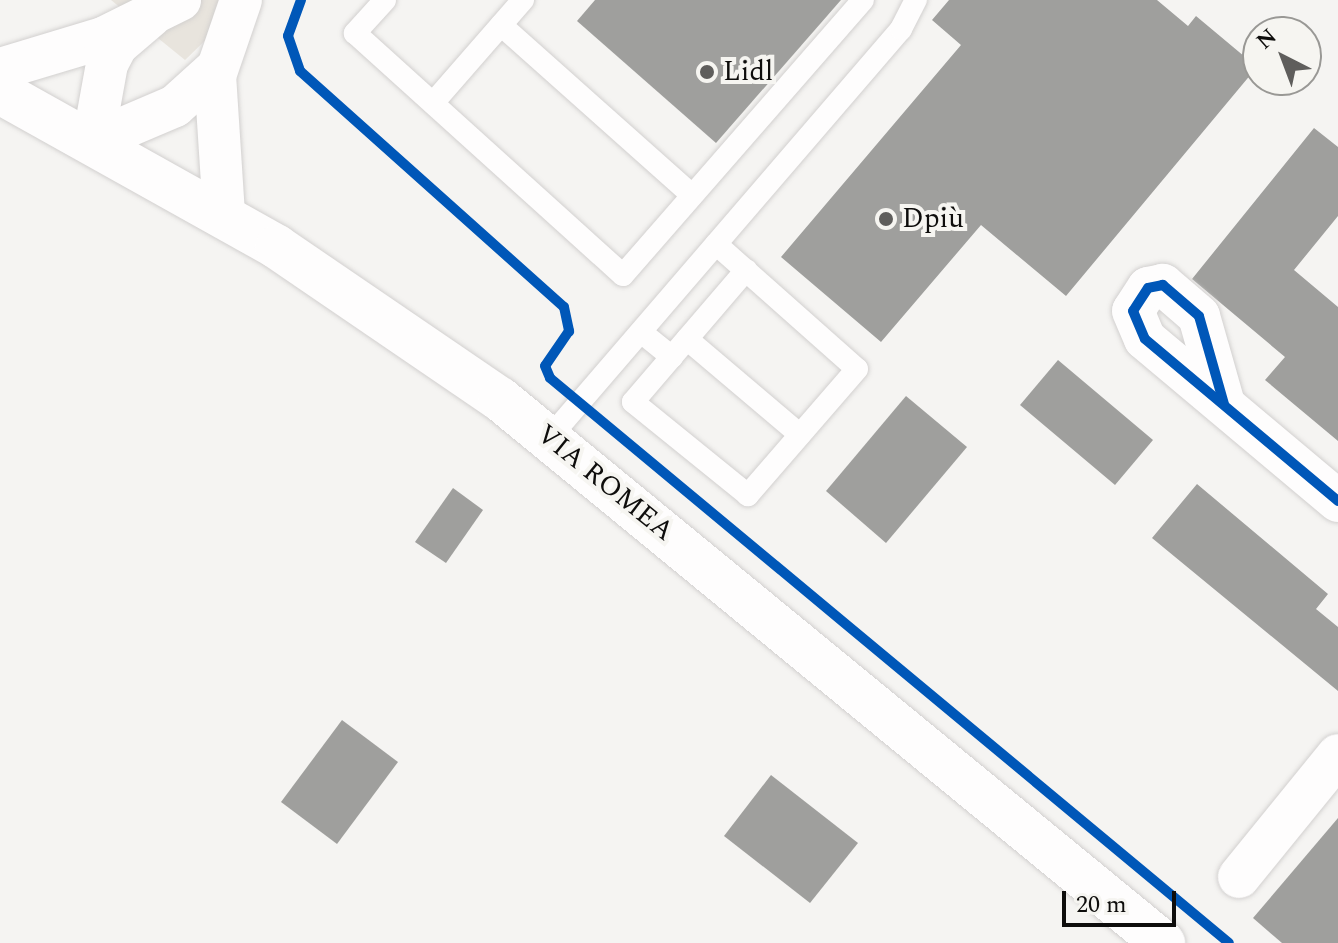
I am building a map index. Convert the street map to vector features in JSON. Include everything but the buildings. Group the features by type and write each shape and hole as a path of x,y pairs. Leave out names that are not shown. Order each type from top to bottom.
{"main road":[{"name":"VIA ROMEA","path":"0,92 224,214 396,325 550,437 1163,943"}],"street":[{"path":"224,214 214,127 217,68 241,0"},
{"path":"93,141 107,64 117,45 165,8"},
{"path":"0,69 67,51 165,8"},
{"path":"93,141 175,106 217,68"},
{"path":"1224,404 1338,501"},
{"path":"1239,877 1338,755"}],"lane":[{"path":"385,0 355,33 623,275 863,0"},
{"path":"433,103 523,0"},
{"path":"550,437 901,29 916,0"},
{"path":"501,25 692,195"},
{"path":"716,244 746,270 857,369 748,495 633,402 746,270"},
{"path":"641,332 672,357"},
{"path":"687,339 800,435"}],"shaded area":[{"path":"111,0 247,0 185,60"}],"cycle path":[{"path":"301,0 288,36 300,71 564,307 569,331 545,366 550,378 1229,943"},
{"path":"1224,404 1199,316 1163,285 1148,288 1133,311 1145,339 1338,501"}],"place":[{"name":"Lidl","path":"707,72"},
{"name":"Dpiù","path":"886,219"}]}
